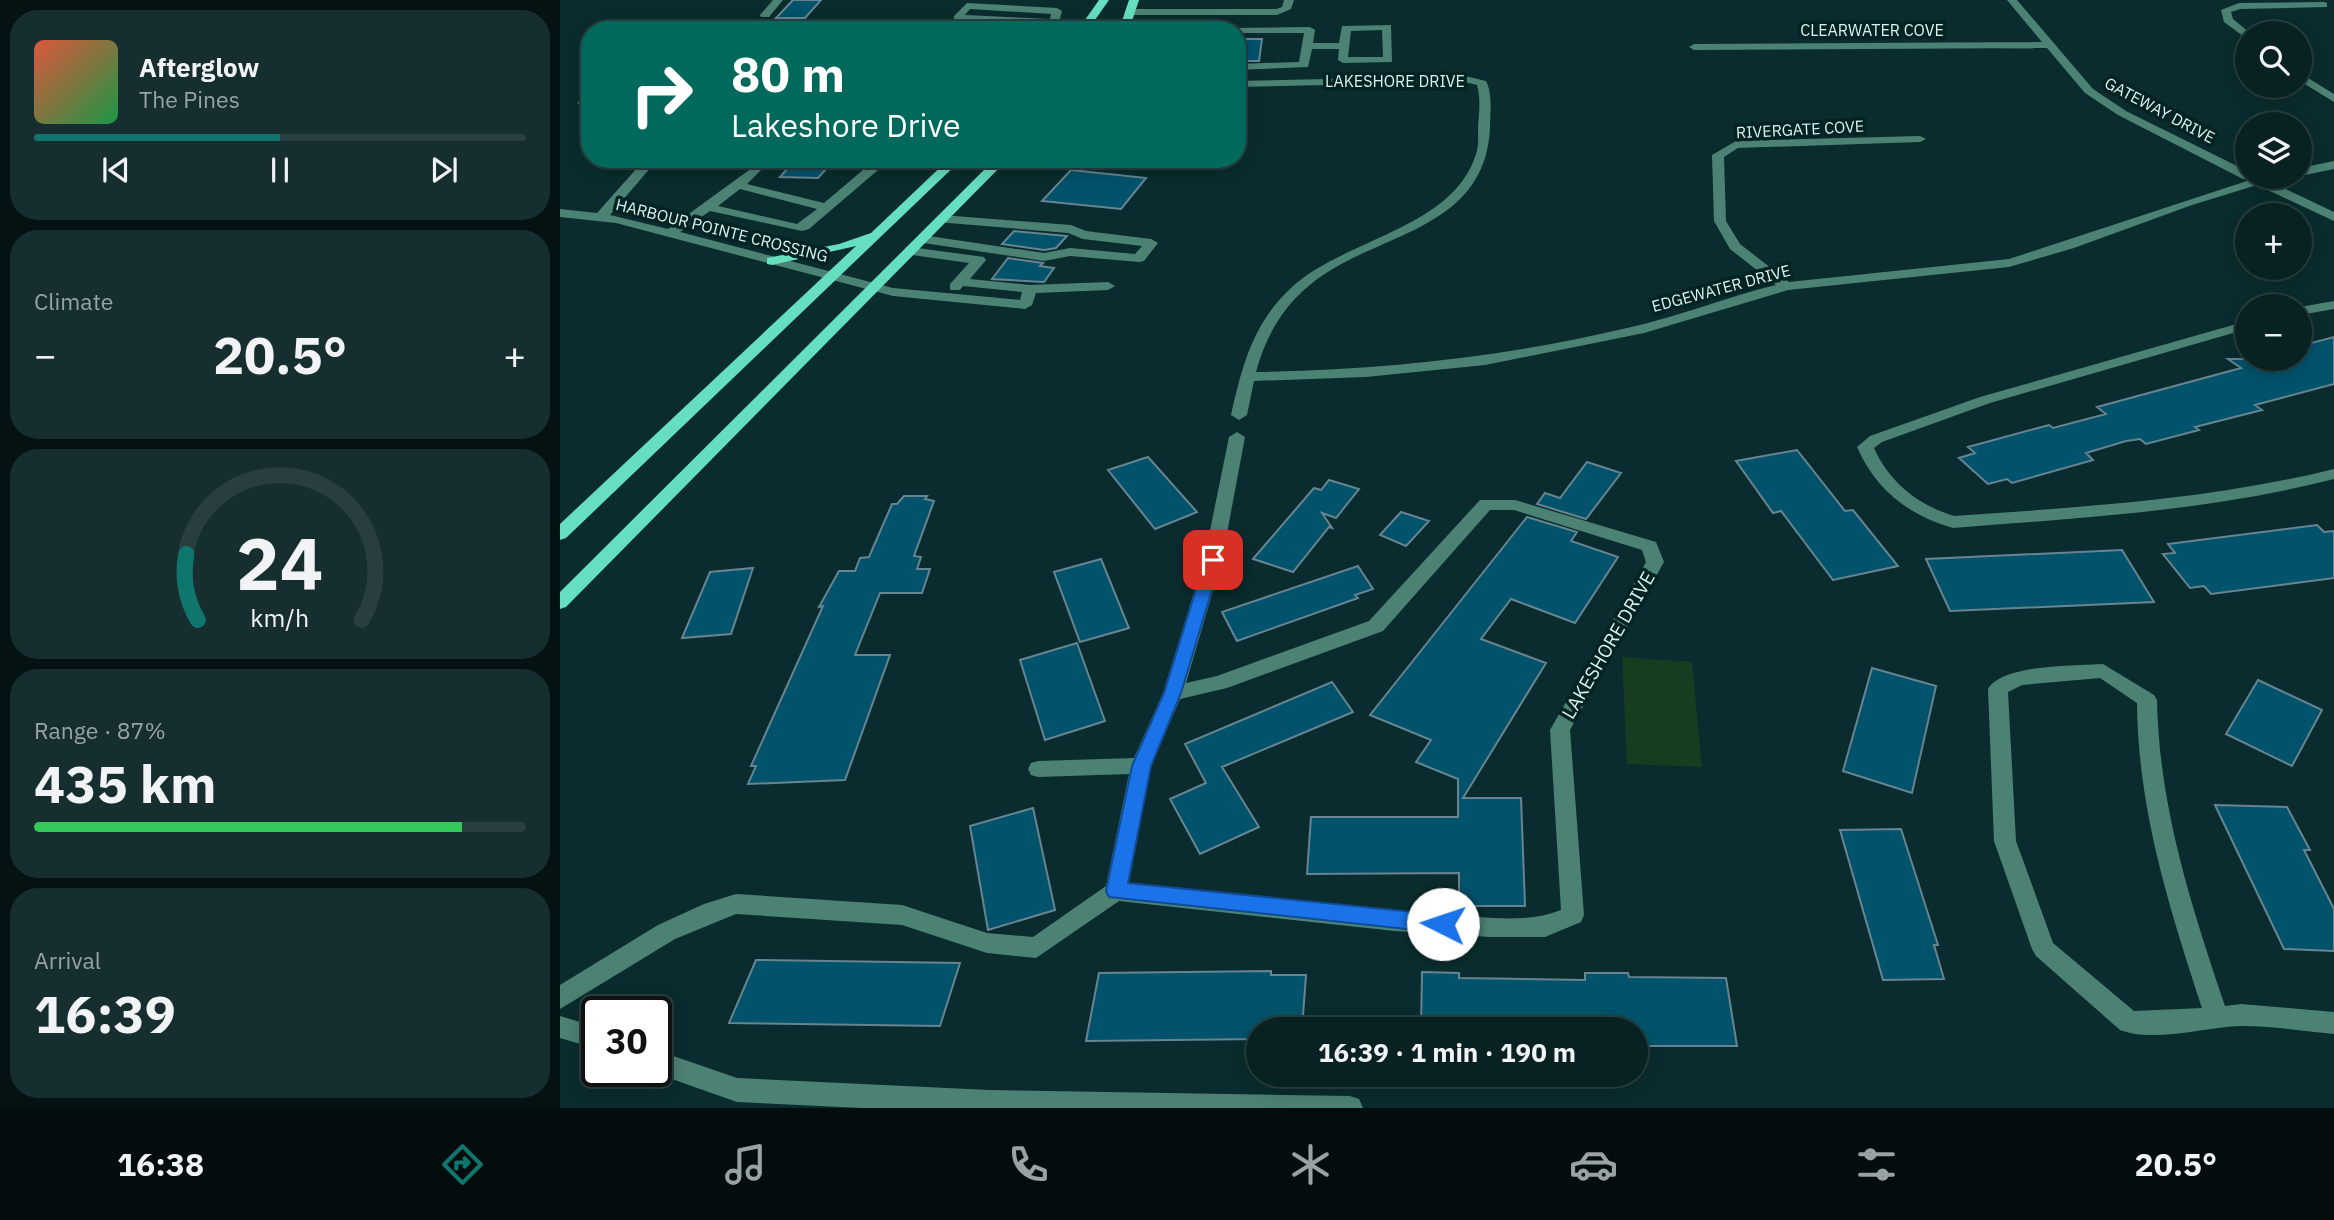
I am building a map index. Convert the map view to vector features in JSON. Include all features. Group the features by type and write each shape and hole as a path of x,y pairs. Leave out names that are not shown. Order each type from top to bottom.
{"main road":[{"path":"1089,21 1104,0"},
{"path":"1126,21 1134,0"},
{"path":"560,534 947,168"},
{"path":"560,603 567,588 993,168"},
{"path":"772,261 843,247 887,225"}],"street":[{"path":"765,15 778,0"},
{"path":"1156,12 1159,8 1186,0"},
{"path":"1191,12 1194,0"},
{"path":"1129,12 1277,12 1286,9 1289,0"},
{"name":"GATEWAY DRIVE","path":"2012,0 2089,91 2122,113 2235,170"},
{"path":"2235,26 2228,20 2226,10 2239,6 2324,5"},
{"path":"956,21 958,18 1010,21"},
{"path":"1346,27 1387,27 1388,60 1343,60 1344,46 1346,27"},
{"path":"1246,30 1310,30 1304,65 1246,67"},
{"name":"CLEARWATER COVE","path":"1694,47 2050,45"},
{"path":"1307,46 1344,46"},
{"name":"LAKESHORE DRIVE","path":"1240,415 1259,336 1280,306 1321,270 1407,228 1453,199 1468,181 1483,154 1485,101 1482,83 1465,79 1246,84"},
{"path":"2312,84 2334,99"},
{"name":"RIVERGATE COVE","path":"1786,286 1734,246 1720,221 1718,155 1736,145 1920,139"},
{"path":"2312,170 2334,165"},
{"path":"600,218 644,168"},
{"path":"708,207 797,228 804,226 872,168"},
{"path":"934,168 943,172"},
{"path":"669,234 756,169"},
{"name":"EDGEWATER DRIVE","path":"1247,377 1367,372 1459,363 1562,347 1693,316 1786,286 1847,277 1992,267 2041,255 2235,184"},
{"path":"738,185 826,207"},
{"name":"GATEWAY DRIVE","path":"2275,189 2334,216"},
{"name":"HARBOUR POINTE CROSSING","path":"560,213 600,218 669,234 874,288 944,299 1025,305 1030,289"},
{"path":"922,240 1044,257 1070,251 1139,258 1151,243 1083,235 1059,227 942,219"},
{"path":"963,246 985,224"},
{"path":"1070,251 1083,235"},
{"path":"910,251 979,260 944,299"},
{"path":"959,282 1030,289 1108,286"},
{"path":"2312,309 2334,305"},
{"path":"2235,328 1985,400 1875,439 1865,447 1878,471 1898,494 1927,515 1954,522 2168,505 2277,491 2334,474"},
{"path":"560,999 681,923 709,911 736,904 902,915 987,943 1036,948 1116,891 1142,766 1172,693 1213,560 1237,437"},
{"name":"LAKESHORE DRIVE","path":"1116,891 1395,921 1490,928 1545,927 1573,915 1560,730 1655,562 1650,546 1515,505 1486,505 1376,626 1220,683 1172,693"},
{"path":"2217,1018 2176,893 2157,819 2146,746 2147,700 2103,671 2018,678 1997,689 1998,748 2006,841 2044,949 2129,1022 2217,1018 2241,1015 2334,1023"},
{"path":"1038,769 1142,766"},
{"path":"560,1027 581,1033"},
{"path":"672,1068 737,1090 988,1105 1350,1108"}],"green space":[{"path":"1622,657 1692,662 1702,767 1627,764"}],"building":[{"path":"793,0 821,0 805,18 776,18"},
{"path":"1246,39 1262,39 1259,61 1246,61"},
{"path":"788,168 827,168 818,178 780,177"},
{"path":"1071,170 1146,178 1121,209 1042,201"},
{"path":"1014,231 1067,236 1056,248 1044,250 1002,244"},
{"path":"1008,258 1043,263 1040,266 1054,268 1044,282 992,279"},
{"path":"2334,337 2334,384 2255,405 2262,410 2195,427 2199,430 2146,444 2140,439 2126,441 2086,453 2093,460 2012,483 2007,479 1988,484 1959,458 1975,453 1968,447 2049,425 2053,428 2106,414 2097,407 2235,370 2312,371 2312,343"},
{"path":"1797,450 1845,511 1853,510 1898,566 1833,580 1781,511 1773,513 1736,461"},
{"path":"1148,457 1197,512 1155,529 1108,470"},
{"path":"1587,462 1621,473 1586,519 1537,504 1545,493 1560,498"},
{"path":"1329,480 1359,489 1336,518 1322,513 1332,528 1329,527 1293,572 1253,559 1314,488 1321,490"},
{"path":"904,496 927,496 925,499 934,501 914,556 921,557 917,569 930,569 922,593 880,593 855,655 890,655 845,780 748,784 756,766 751,766 823,606 819,607 839,571 855,571 860,558 869,557 892,504 897,504"},
{"path":"1401,512 1429,521 1406,546 1380,535"},
{"path":"1527,517 1577,532 1571,541 1618,557 1575,623 1511,599 1481,639 1546,663 1463,798 1521,798 1525,906 1459,906 1459,873 1307,874 1311,817 1458,817 1458,779 1416,762 1431,740 1370,715"},
{"path":"2317,525 2324,532 2334,531 2334,578 2211,594 2204,586 2190,588 2163,554 2175,553 2168,544"},
{"path":"2122,550 2154,602 1950,611 1926,559"},
{"path":"1101,559 1129,628 1080,642 1054,572"},
{"path":"1358,566 1373,589 1355,595 1358,598 1237,641 1222,612"},
{"path":"753,568 731,634 682,638 710,572"},
{"path":"1077,643 1105,721 1045,740 1020,660"},
{"path":"1872,668 1936,686 1912,793 1843,771"},
{"path":"2258,680 2322,710 2292,766 2226,734"},
{"path":"1332,682 1353,712 1222,767 1259,827 1200,854 1170,799 1206,783 1185,744"},
{"path":"2215,805 2287,807 2310,850 2304,850 2334,909 2334,951 2284,949"},
{"path":"1033,808 1055,910 988,930 970,826"},
{"path":"1901,829 1938,945 1934,945 1944,979 1883,980 1840,830"},
{"path":"756,960 960,963 940,1026 729,1023"},
{"path":"1271,971 1271,975 1306,975 1303,1017 1246,1017 1246,1039 1086,1041 1099,973"},
{"path":"1422,972 1459,973 1459,978 1585,980 1585,973 1628,973 1629,977 1726,978 1737,1046 1648,1046 1648,1017 1421,1017"}],"route":[{"path":"1213,560 1172,693 1142,766 1116,891 1443,924"}]}
